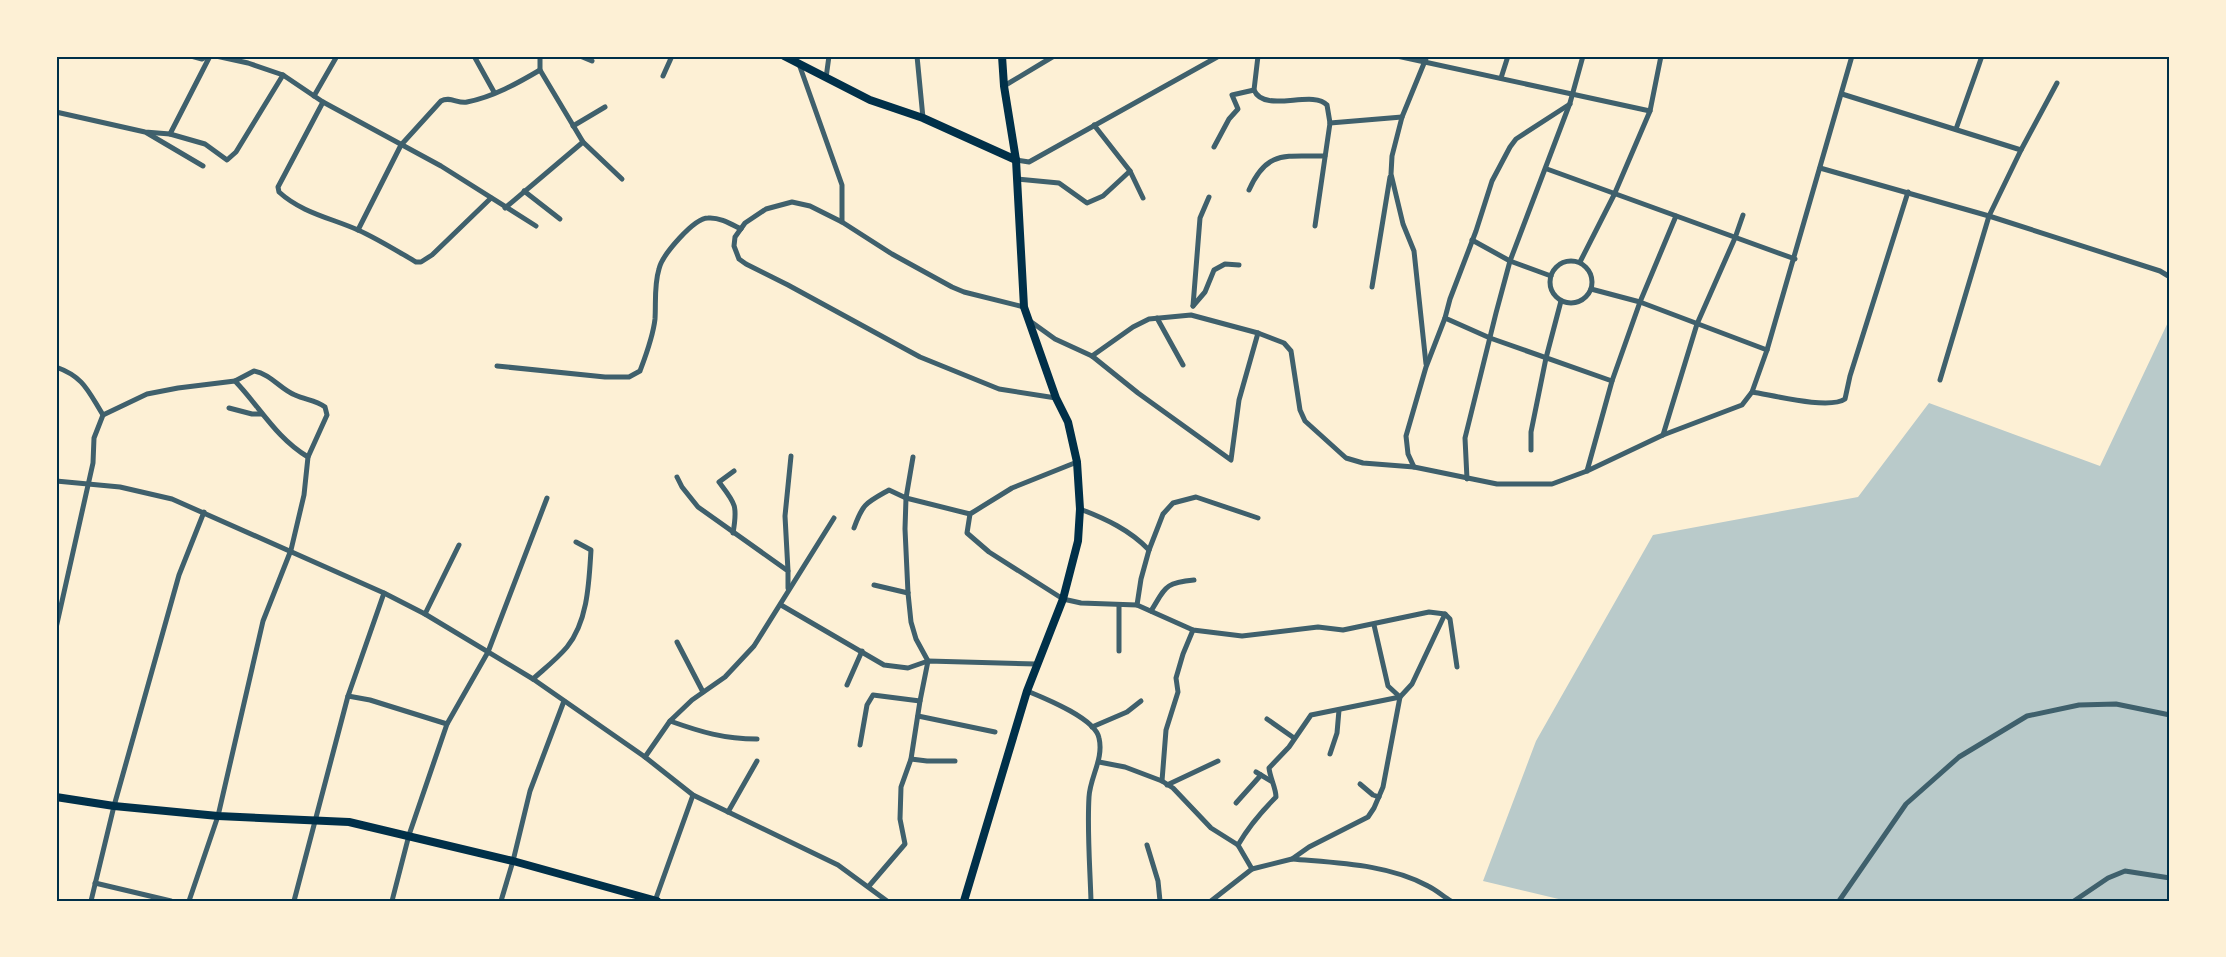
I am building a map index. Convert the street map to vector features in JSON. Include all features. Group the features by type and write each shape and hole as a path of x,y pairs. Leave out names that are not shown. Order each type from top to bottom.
{"main road":[{"path":"784,56 870,100 923,118 1016,160"},
{"path":"964,901 1027,691 1063,599 1078,541 1080,509 1077,462 1068,422 1056,398 1024,307 1016,160 1004,86 1002,56"},
{"path":"56,797 114,806 218,816 349,822 513,861 655,900"}],"street":[{"path":"190,56 202,59 209,56"},
{"path":"170,134 209,56"},
{"path":"216,56 248,63 283,75 323,102 441,166 536,226"},
{"path":"314,96 337,56"},
{"path":"474,56 494,92"},
{"path":"540,56 540,70 583,142 622,179"},
{"path":"580,56 592,61"},
{"path":"663,76 672,56"},
{"path":"826,78 829,56"},
{"path":"917,56 923,118"},
{"path":"1004,86 1054,56"},
{"path":"1016,160 1029,162 1219,56"},
{"path":"1258,56 1254,90 1260,97 1270,100 1320,100 1327,105 1330,123 1315,226"},
{"path":"1396,56 1427,59 1650,111"},
{"path":"1502,78 1508,56"},
{"path":"1467,479 1465,438 1510,261 1547,169 1570,103 1583,56"},
{"path":"1580,262 1614,195 1650,111 1661,56"},
{"path":"1092,356 1133,328 1149,320 1191,314 1258,333 1284,343 1291,351 1300,410 1304,421 1346,458 1363,463 1414,467 1497,484 1552,484 1587,471 1663,435 1729,412 1742,405 1752,392 1795,259 1852,56"},
{"path":"1956,129 1982,56"},
{"path":"1372,287 1391,174 1392,156 1402,117 1427,59"},
{"path":"799,64 842,184 842,222"},
{"path":"358,230 400,145 444,99 468,102 516,84 540,70"},
{"path":"56,112 145,132 170,134 204,144 227,160 236,152 283,75"},
{"path":"1940,380 1989,216 2021,150 2058,83"},
{"path":"1214,147 1229,119 1238,109 1232,95 1254,90"},
{"path":"1842,94 2021,150"},
{"path":"323,102 278,187 278,192 309,212 358,230 416,262 426,261 491,198"},
{"path":"1414,467 1408,454 1406,436 1426,367 1445,318 1492,181 1516,139 1570,103"},
{"path":"573,126 605,108"},
{"path":"1330,123 1402,117"},
{"path":"1094,125 1130,171 1143,198"},
{"path":"145,132 203,166"},
{"path":"505,208 583,142"},
{"path":"1249,190 1257,172 1272,159 1325,156"},
{"path":"1820,168 1989,216 2160,271 2170,277"},
{"path":"1547,169 1614,195 1795,259"},
{"path":"1017,179 1059,182 1086,203 1102,196 1130,171"},
{"path":"1391,174 1403,224 1414,251 1426,367"},
{"path":"524,191 560,219"},
{"path":"1752,392 1827,403 1840,402 1845,399 1850,376 1908,192"},
{"path":"1191,314 1200,218 1209,197"},
{"path":"1024,307 964,292 892,254 842,222 810,206 792,202 766,209 745,223 735,237 734,246 739,259 746,264 920,357 999,390 1056,398"},
{"path":"1663,435 1697,324 1735,238 1743,215"},
{"path":"1587,471 1612,380 1640,302 1676,216"},
{"path":"496,366 605,377 629,377 640,371 649,347 654,321 659,266 684,234 697,221 706,218 717,218 741,229"},
{"path":"1472,240 1510,261 1551,276"},
{"path":"1566,261 1580,262 1590,271 1592,278 1591,289 1581,301 1568,303 1562,301 1552,291 1551,276 1559,264 1566,261"},
{"path":"1193,306 1205,292 1214,270 1225,264 1240,265"},
{"path":"1591,289 1640,302 1767,350"},
{"path":"1530,450 1531,432 1546,358 1562,301"},
{"path":"1157,318 1183,366"},
{"path":"1445,318 1490,338 1612,380"},
{"path":"1028,320 1055,339 1092,356 1138,393 1231,460 1239,400 1258,333"},
{"path":"56,367 83,382 103,415"},
{"path":"56,628 93,463 94,438 103,415 148,394 178,388 235,381 254,370 261,372 294,395 316,401 326,407 327,415 308,457 304,495 291,550 264,621 218,816 189,901"},
{"path":"235,381 271,426 289,444 308,457"},
{"path":"229,408 252,414 262,414"},
{"path":"788,590 785,516 791,456"},
{"path":"869,886 905,844 900,807 901,787 911,759 928,661 916,639 911,622 908,593 905,529 906,498 913,457"},
{"path":"1077,462 1012,488 970,514 967,533 989,552 1063,599 1119,605 1138,605 1193,630 1242,636 1263,635 1301,628 1318,627 1343,630 1429,612 1445,614 1450,619 1457,667"},
{"path":"732,533 737,512 732,500 718,482 734,470"},
{"path":"677,477 682,487 698,507 788,571"},
{"path":"56,481 148,492 172,499 291,550 384,593 424,614 533,679 645,757 693,795 838,865 887,901"},
{"path":"854,528 859,513 867,502 889,490 906,498 970,514"},
{"path":"1138,605 1141,579 1149,550 1163,514 1173,503 1196,497 1258,518"},
{"path":"392,901 409,835 447,724 488,652 547,498"},
{"path":"1080,509 1111,521 1138,539 1149,550"},
{"path":"91,901 114,806 179,575 204,512"},
{"path":"645,757 670,721 692,700 734,668 754,646 834,518"},
{"path":"533,679 568,647 581,620 589,585 591,550 576,542"},
{"path":"424,614 459,545"},
{"path":"1151,611 1166,586 1176,582 1194,580"},
{"path":"874,585 908,593"},
{"path":"294,901 348,696 384,593"},
{"path":"781,605 884,664 908,668 928,661 1036,664"},
{"path":"1119,605 1119,651"},
{"path":"1292,859 1309,847 1368,817 1383,787 1400,697 1412,684 1445,614"},
{"path":"1374,625 1388,686 1400,697"},
{"path":"1164,783 1166,730 1178,692 1176,678 1193,630"},
{"path":"677,642 703,692"},
{"path":"847,685 862,651"},
{"path":"1027,691 1054,702 1092,727 1100,737 1099,762 1089,796 1091,901"},
{"path":"860,745 867,705 873,695 920,701"},
{"path":"348,696 370,700 447,724"},
{"path":"1238,845 1246,830 1276,796 1269,768 1310,715 1400,697"},
{"path":"501,901 530,791 564,701"},
{"path":"1092,727 1128,712 1141,701"},
{"path":"1839,901 1906,804 1959,757 2027,716 2079,705 2116,704 2170,715"},
{"path":"1330,754 1336,733 1339,710"},
{"path":"918,716 995,732"},
{"path":"1266,719 1294,738"},
{"path":"670,721 700,732 730,738 757,739"},
{"path":"911,759 927,762 955,761"},
{"path":"728,812 757,760"},
{"path":"1164,783 1218,761"},
{"path":"1099,762 1125,768 1173,788 1210,828 1238,845 1252,869"},
{"path":"1256,772 1271,781"},
{"path":"1236,804 1262,775"},
{"path":"1360,784 1373,795 1379,797"},
{"path":"655,900 693,795"},
{"path":"1147,845 1158,881 1160,901"},
{"path":"1211,901 1252,869 1292,859 1346,864 1397,874 1428,885 1451,901"},
{"path":"2074,901 2108,878 2125,871 2170,878"},
{"path":"95,883 171,901"}],"shaded area":[{"path":"2170,318 2170,901 1567,901 1483,881 1536,741 1653,535 1858,497 1929,403 2100,466"}]}
